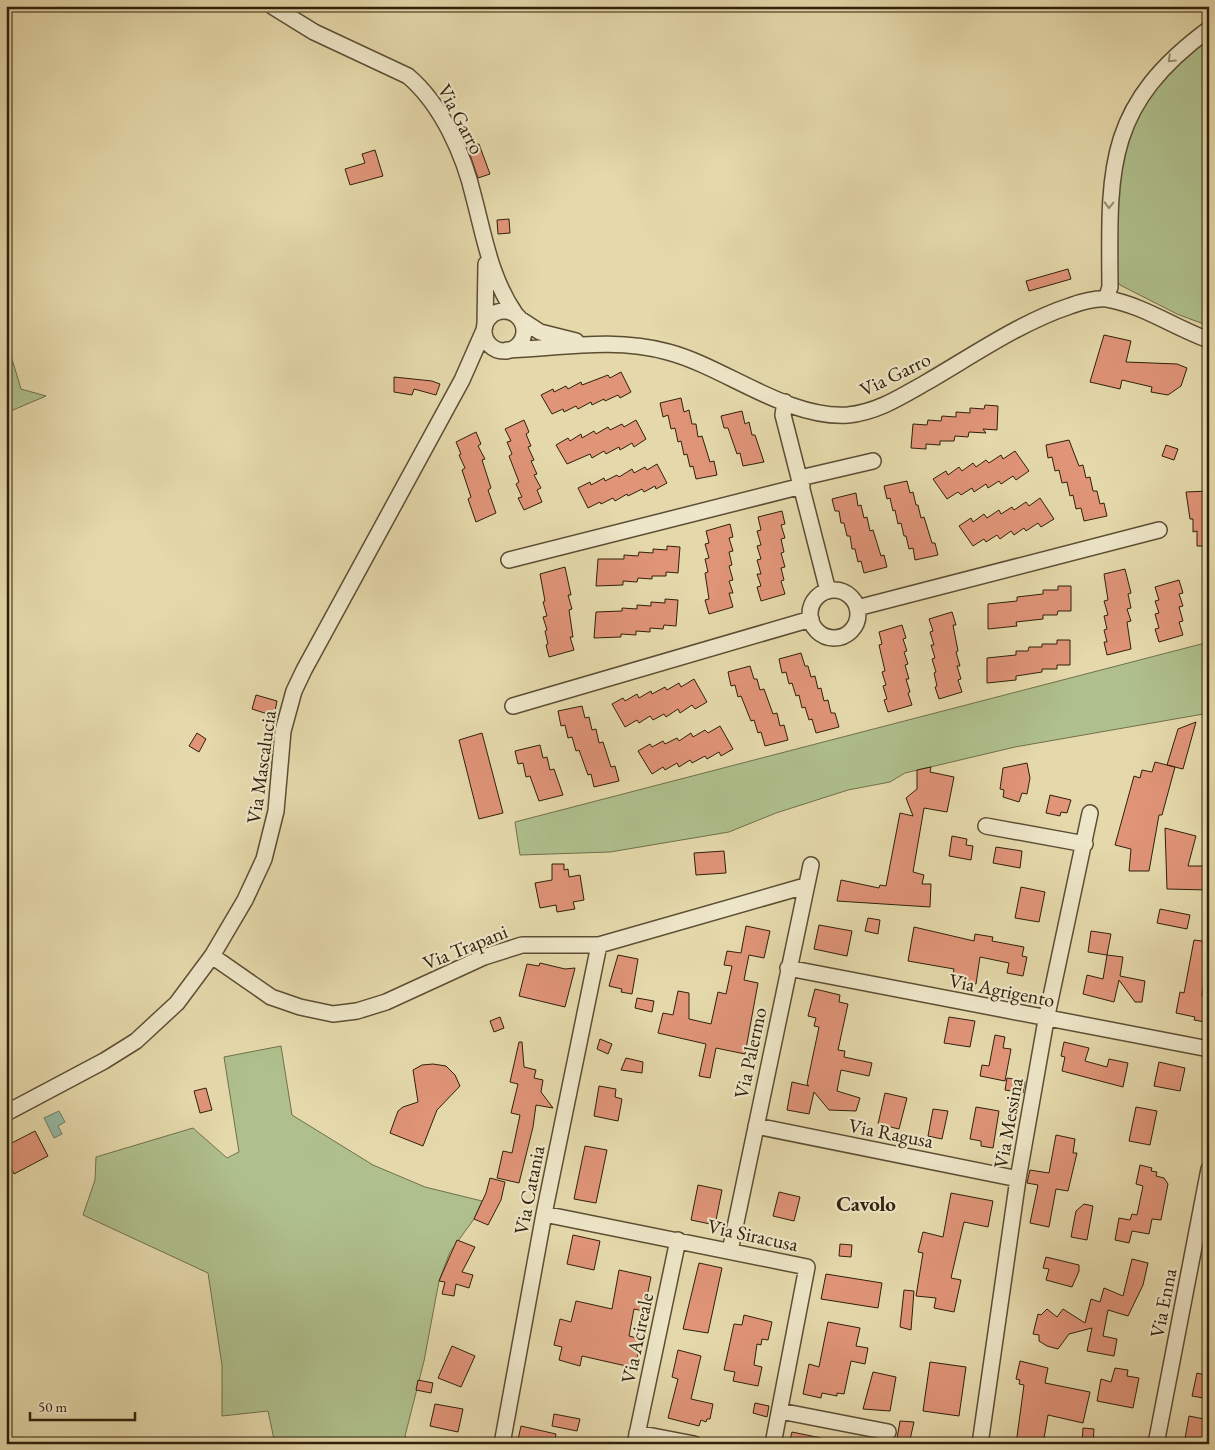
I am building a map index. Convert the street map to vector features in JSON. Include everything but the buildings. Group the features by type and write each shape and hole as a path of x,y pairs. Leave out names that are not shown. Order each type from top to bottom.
{"street":[{"name":"Via Garro","path":"272,6 314,32 408,76 421,87 432,102 462,159 474,196 485,248"},
{"path":"1106,299 1110,287 1109,199 1121,137 1138,98 1157,73 1180,50 1209,29"},
{"path":"462,380 480,359 515,347 521,340 524,331 518,317 502,296 485,248"},
{"path":"485,248 485,329 490,344 504,350 587,344"},
{"name":"Via Garro","path":"587,344 618,343 668,352 690,359 785,402 811,410 836,414 861,414 878,409 1038,319 1082,302 1106,299 1128,305 1209,340"},
{"path":"462,380 490,317 498,312 507,311 540,332 587,344"},
{"name":"Via Mascalucia","path":"6,1113 136,1041 177,1003 212,956 245,900 271,835 283,731 294,691 462,380"},
{"path":"785,402 783,415 828,591"},
{"path":"510,560 801,482 873,460"},
{"path":"857,608 1159,530"},
{"path":"837,590 846,594 853,600 857,608 856,624 849,633 840,638 829,638 819,633 811,619 814,602 828,591 837,590"},
{"path":"513,706 811,619"},
{"name":"Via Messina","path":"980,1444 1018,1179 1046,1020 1085,844 1090,812"},
{"path":"986,826 1085,844"},
{"name":"Via Palermo","path":"730,1250 810,864"},
{"name":"Via Trapani","path":"212,956 271,997 300,1007 334,1014 357,1011 386,1002 484,957 522,945 599,945 805,886"},
{"name":"Via Catania","path":"502,1444 544,1214 599,945"},
{"name":"Via Agrigento","path":"788,968 1046,1020 1209,1049"},
{"name":"Via Ragusa","path":"756,1126 1018,1179"},
{"name":"Via Enna","path":"1156,1444 1209,1169"},
{"name":"Via Siracusa","path":"544,1214 730,1250 806,1267 773,1444"},
{"name":"Via Acireale","path":"636,1439 678,1240"},
{"path":"780,1411 888,1432"},
{"path":"636,1439 694,1444"}],"shaded area":[{"path":"1209,37 1209,326 1177,314 1120,285 1117,280 1113,209 1129,129 1157,83"},
{"path":"6,339 21,389 46,396 6,413"},
{"path":"1209,642 1209,713 1015,747 905,773 890,782 848,790 776,813 729,832 610,852 520,855 515,822"},
{"path":"281,1046 292,1115 373,1165 425,1187 482,1201 474,1219 450,1252 439,1281 424,1361 405,1436 408,1444 275,1444 268,1411 222,1416 222,1365 208,1273 83,1215 95,1180 96,1157 193,1128 227,1158 239,1152 224,1057"},
{"path":"59,1111 65,1122 58,1126 62,1134 54,1138 44,1118"}],"district":[{"name":"Cavolo","path":"866,1203"}]}
